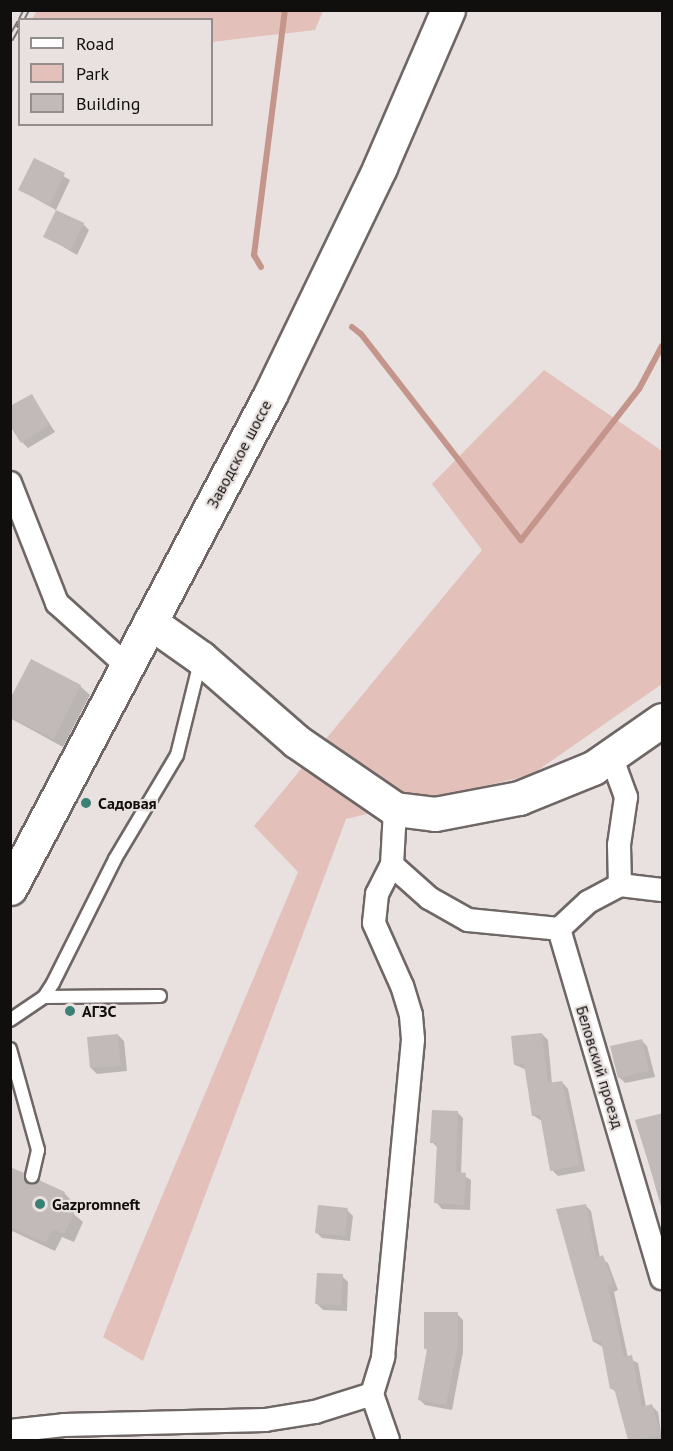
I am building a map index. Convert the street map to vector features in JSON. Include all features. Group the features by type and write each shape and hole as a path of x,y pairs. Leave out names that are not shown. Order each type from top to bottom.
{"main road":[{"name":"Заводское шоссе","path":"10,888 270,395 380,167 448,10"},
{"path":"150,622 201,658 296,741 395,809 435,814 519,798 593,768 663,720"}],"street":[{"path":"10,483 57,603 127,666"},
{"path":"611,756 626,797 619,845 620,885"},
{"path":"388,1440 372,1394 383,1357 413,1040 411,1015 402,986 374,923 377,894 392,865 395,809"},
{"path":"392,865 429,898 468,920 559,929 588,902 620,885 663,890"},
{"name":"Беловский проезд","path":"559,929 663,1278"},
{"path":"10,1431 64,1425 139,1433 265,1420 315,1412 372,1394"}],"lane":[{"path":"10,1020 44,997 115,859 177,754 201,658"},
{"path":"44,997 160,996"},
{"path":"10,1050 24,1087 38,1150 32,1176"}],"green space":[{"path":"37,10 323,10 315,30 213,42 213,18 33,18"},
{"path":"544,370 662,451 662,684 531,775 346,819 143,1361 103,1337 298,872 254,826 482,550 432,484"}],"building":[{"path":"34,158 65,173 50,205 18,190"},
{"path":"56,210 84,223 71,250 43,237"},
{"path":"32,394 50,425 21,443 10,426 10,406"},
{"path":"31,659 81,685 54,739 10,717 10,699"},
{"path":"542,1033 548,1083 562,1081 580,1165 550,1171 540,1115 532,1116 524,1064 514,1065 511,1036"},
{"path":"118,1034 121,1066 90,1068 87,1037"},
{"path":"642,1039 649,1071 618,1078 610,1046"},
{"path":"432,1110 458,1111 456,1172 466,1173 464,1205 434,1203 437,1143 430,1143"},
{"path":"663,1113 663,1190 657,1190 635,1120"},
{"path":"10,1167 24,1173 30,1184 39,1180 65,1192 59,1204 75,1211 64,1234 53,1229 46,1243 10,1227"},
{"path":"586,1204 596,1258 603,1255 613,1284 608,1286 624,1357 632,1355 642,1407 652,1404 661,1436 628,1440 614,1388 610,1389 601,1341 593,1342 556,1209"},
{"path":"318,1205 348,1208 345,1236 315,1233"},
{"path":"317,1273 343,1274 341,1305 315,1304"},
{"path":"424,1312 458,1312 458,1345 446,1405 418,1400 427,1349 424,1349"}],"waterway":[{"path":"261,267 254,255 285,10"},
{"path":"352,327 361,334 521,540 639,389 662,346"}],"railway":[{"path":"22,18 26,10"},
{"path":"10,39 18,25"}],"place":[{"name":"Садовая","path":"86,803"},
{"name":"АГЗС","path":"70,1011"},
{"name":"Gazpromneft","path":"40,1204"}]}
